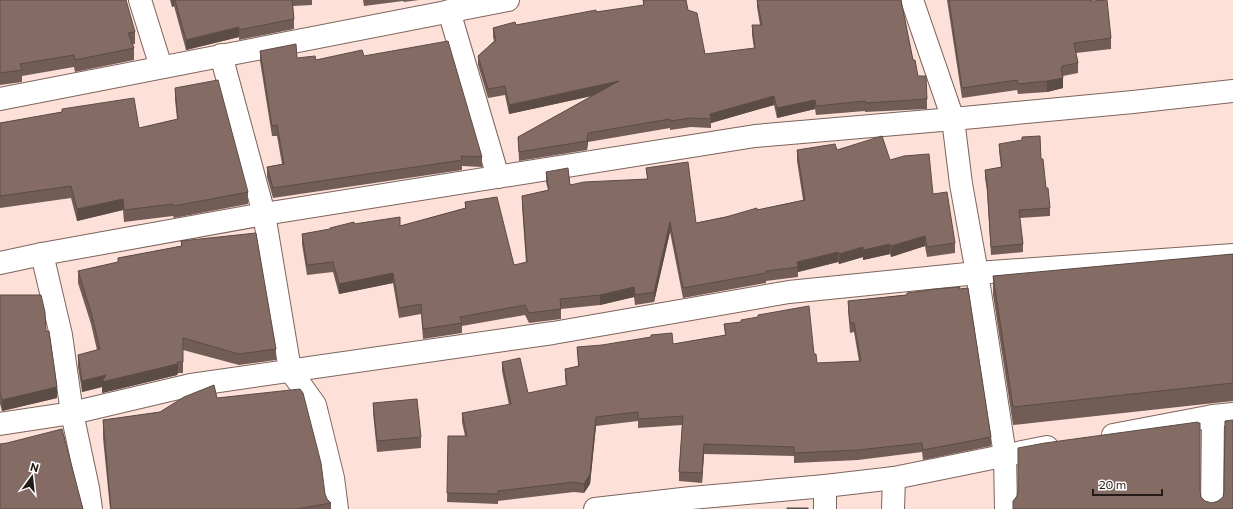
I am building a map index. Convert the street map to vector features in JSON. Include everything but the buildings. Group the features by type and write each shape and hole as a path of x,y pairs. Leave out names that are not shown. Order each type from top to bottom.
{"street":[{"path":"140,0 161,67"},
{"path":"0,99 508,0"},
{"path":"912,0 953,119 961,184 977,273 1005,455 1006,509"},
{"path":"449,11 498,177"},
{"path":"220,55 264,214 290,370 315,405 333,478 337,509"},
{"path":"0,263 264,214 754,136 953,119 1233,91"},
{"path":"42,254 61,335 72,413 91,509"},
{"path":"0,424 72,413 191,385 553,334 789,292 977,273 1233,255"},
{"path":"1090,439 1223,415 1212,509"},
{"path":"595,509 691,503 894,478 1067,444"},
{"path":"893,509 894,478"},
{"path":"825,486 825,509"}]}
